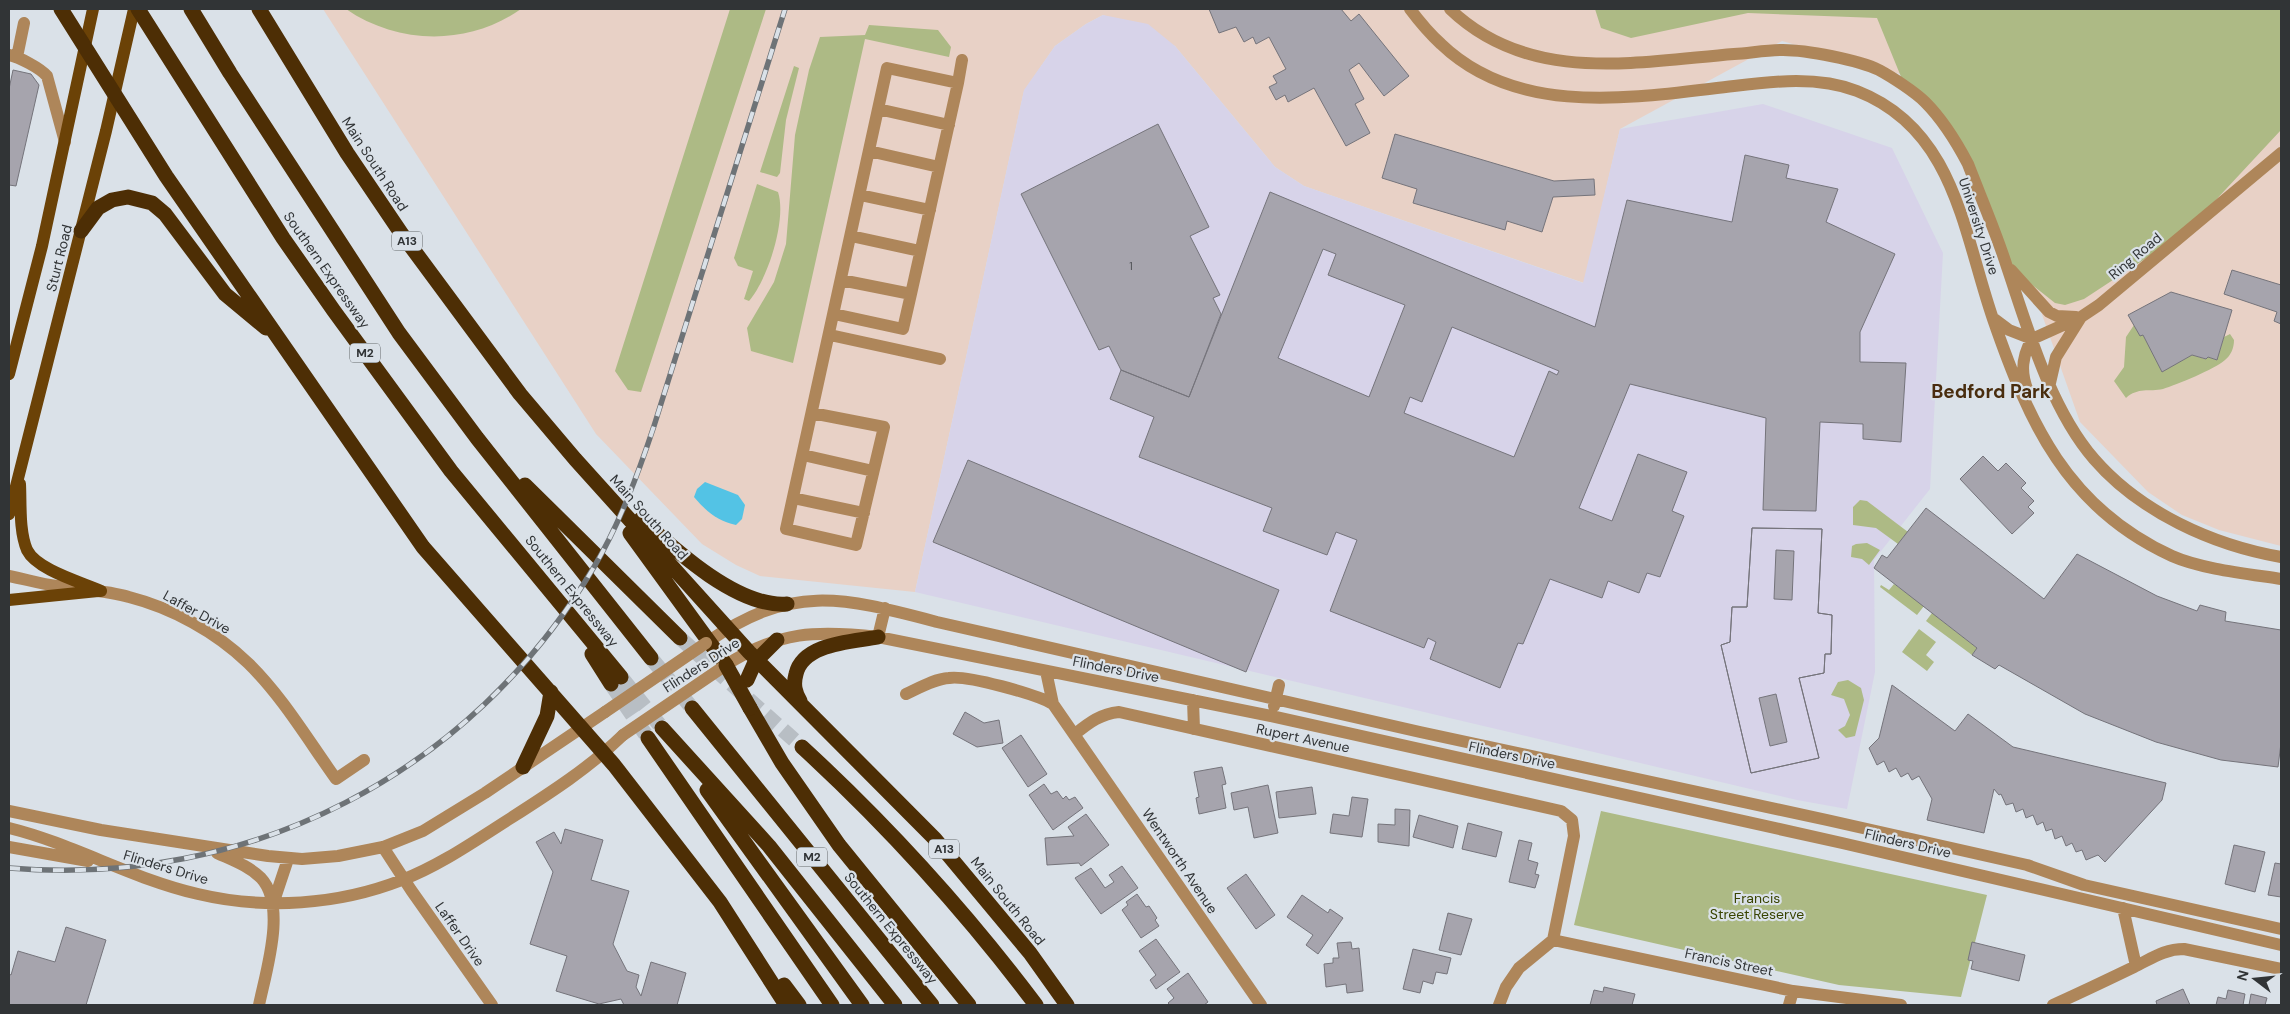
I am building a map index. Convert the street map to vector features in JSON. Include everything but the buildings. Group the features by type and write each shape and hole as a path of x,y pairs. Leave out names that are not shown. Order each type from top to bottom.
{"highway":[{"path":"61,9 85,49 115,92 166,176 423,547 604,752 800,1005"},
{"name":"Southern Expressway","path":"136,9 283,238 328,303 451,471 553,592 616,681"},
{"name":"Southern Expressway","path":"191,9 230,73 399,333 477,438 651,658"},
{"name":"Main South Road","path":"259,9 337,136 401,233 520,394 575,459 753,656 936,839 1030,953 1068,1005"},
{"path":"81,232 98,208 112,200 128,197 152,203 168,219 225,294 243,311 277,337"},
{"path":"477,438 680,638"},
{"path":"575,459 673,549 697,567 750,598 768,604 787,604"},
{"path":"575,459 708,642 724,661 782,763 839,845 968,1005"},
{"path":"804,707 796,695 794,686 796,672 806,657 827,648 878,637"},
{"path":"750,708 746,694 747,680 753,656 777,640"},
{"path":"523,767 546,716 551,692"},
{"name":"Southern Expressway","path":"692,708 932,1005"},
{"name":"M2","path":"862,1005 662,728 769,846 895,1005"},
{"path":"648,738 832,1005"},
{"path":"802,748 881,823 945,892 1006,965 1036,1005"},
{"path":"720,902 786,1005"}],"main road":[{"name":"Sturt Road","path":"9,374 42,246 93,9"},
{"name":"Sturt Road","path":"9,514 136,9"},
{"path":"19,474 24,536 30,555 45,567 101,590"},
{"path":"9,600 101,590"}],"street":[{"name":"University Drive","path":"1410,9 1441,45 1459,58 1486,75 1507,84 1534,91 1593,98 1629,97 1751,84 1810,82 1833,84 1856,90 1875,99 1898,114 1920,134 1934,152 1946,174 1957,202 1993,318 2027,409 2062,467 2087,498 2108,518 2126,531 2167,554 2201,564 2281,579"},
{"name":"University Drive","path":"1450,9 1474,29 1506,45 1536,56 1564,63 1600,65 1783,50 1832,56 1878,70 1925,102 1959,147 1968,164 2050,383 2078,438 2093,458 2118,482 2159,512 2214,539 2281,556"},
{"path":"24,23 13,56 25,64 39,68 47,76 65,142"},
{"path":"834,314 903,329 962,60"},
{"path":"812,413 884,427 856,545 786,530 887,68 958,83"},
{"path":"878,109 949,125"},
{"path":"869,151 939,167"},
{"name":"Ring Road","path":"2032,339 2081,317 2099,305 2281,153"},
{"path":"860,195 930,210"},
{"path":"851,236 920,251"},
{"path":"2006,264 2049,312 2057,316 2081,317 2056,357 2050,383"},
{"path":"842,280 910,294"},
{"path":"1993,318 2009,330 2032,339 2025,351 2022,363 2026,384 2051,434 2062,467"},
{"path":"830,335 940,359"},
{"path":"803,455 874,471"},
{"path":"793,498 864,513"},
{"name":"Laffer Drive","path":"9,576 56,586 101,590 137,599 161,608 206,631 234,651 258,674 336,778 364,760"},
{"name":"Flinders Drive","path":"9,811 101,830 288,859 338,856 383,847 434,825 605,712 727,628 763,610 787,604 839,600 885,608 1276,699 2027,865 2084,885 2281,929"},
{"path":"878,637 885,608"},
{"name":"Flinders Drive","path":"777,640 824,632 878,637 1046,670 1271,716 2123,908 2281,946"},
{"name":"Flinders Drive","path":"9,828 57,842 150,880 199,895 273,904 318,902 342,898 404,880 437,863 528,807 585,769 623,735 724,661 753,656"},
{"path":"1046,670 1053,704 1075,734"},
{"path":"906,694 934,681 956,677 1039,697 1053,704"},
{"path":"1271,716 1279,684"},
{"path":"1193,700 1194,729"},
{"name":"Rupert Avenue","path":"1075,734 1106,713 1119,712 1553,808 1572,820 1574,836 1553,940"},
{"name":"Wentworth Avenue","path":"1075,734 1255,1003"},
{"path":"1516,771 1518,753"},
{"path":"202,846 254,872 265,884 273,904"},
{"path":"9,847 113,866"},
{"name":"Laffer Drive","path":"383,847 492,1005"},
{"path":"259,1005 272,940 273,904 288,859"},
{"path":"2123,908 2136,966"},
{"path":"1499,1005 1506,987 1520,968 1553,940"},
{"name":"Francis Street","path":"1553,940 1792,991 1901,1005"},
{"path":"2053,1005 2136,966 2161,952 2184,948 2281,969"},
{"path":"1790,1005 1792,991"}],"shaded area":[{"path":"323,9 2281,9 2281,546 2219,530 2182,515 2148,492 2080,422 1982,145 1936,84 1782,41 1620,129 1584,283 1304,186 1275,167 1175,46 1103,15 1086,24 1055,46 1024,91 915,592 760,576 736,565 702,544 596,434"},
{"path":"1103,15 1148,24 1175,46 1275,167 1304,186 1583,283 1620,129 1763,104 1892,148 1943,253 1930,489 1874,560 1875,672 1847,809 1797,800 915,592 1024,90 1055,46 1086,24"}],"green space":[{"path":"346,9 521,9 501,21 479,30 456,35 434,36 411,35 388,29 366,21"},
{"path":"730,9 766,9 641,392 628,390 615,371"},
{"path":"1595,9 2281,9 2281,130 2186,232 2084,299 2065,305 2055,303 2006,264 1959,147 1906,89 1877,18 1748,13 1631,38 1601,28"},
{"path":"869,25 938,30 951,47 949,57 865,39 793,363 751,351 747,328 774,282 786,244 795,135 809,70 820,37 865,35"},
{"path":"794,66 799,68 786,120 780,173 777,177 760,172"},
{"path":"757,184 778,192 780,217 778,233 769,264 749,301 744,299 753,271 738,266 734,258"},
{"path":"2134,325 2140,335 2143,335 2162,371 2192,355 2217,360 2224,337 2230,334 2234,340 2233,346 2225,360 2204,372 2163,389 2139,391 2126,398 2114,381 2124,367 2126,337"},
{"path":"1860,500 1867,501 1908,532 1898,544 1876,528 1853,525 1853,507"},
{"path":"1867,543 1880,550 1869,565 1862,559 1851,557 1852,546"},
{"path":"1894,584 1924,606 1917,615 1880,587 1881,585 1889,590"},
{"path":"1932,613 1977,648 1972,655 1926,621"},
{"path":"1919,629 1936,642 1926,655 1934,662 1927,671 1902,652"},
{"path":"1848,680 1861,688 1864,700 1855,736 1846,738 1838,730 1845,726 1850,715 1844,699 1831,695 1838,682"},
{"name":"Francis Street Reserve","path":"1601,811 1987,895 1961,997 1839,985 1574,925"}],"water":[{"path":"705,482 738,495 745,505 742,519 736,525 712,515 694,497 697,489"}],"tunnel":[{"path":"680,638 802,747"},
{"path":"651,658 692,708"},
{"path":"621,677 662,728"},
{"path":"611,684 648,738"}],"railway":[{"path":"9,868 98,869 184,859 267,836 345,803 418,758 484,704 543,640 594,567 612,533 635,480 654,426 785,9"}],"district":[{"name":"Bedford Park","path":"1991,391"}]}
